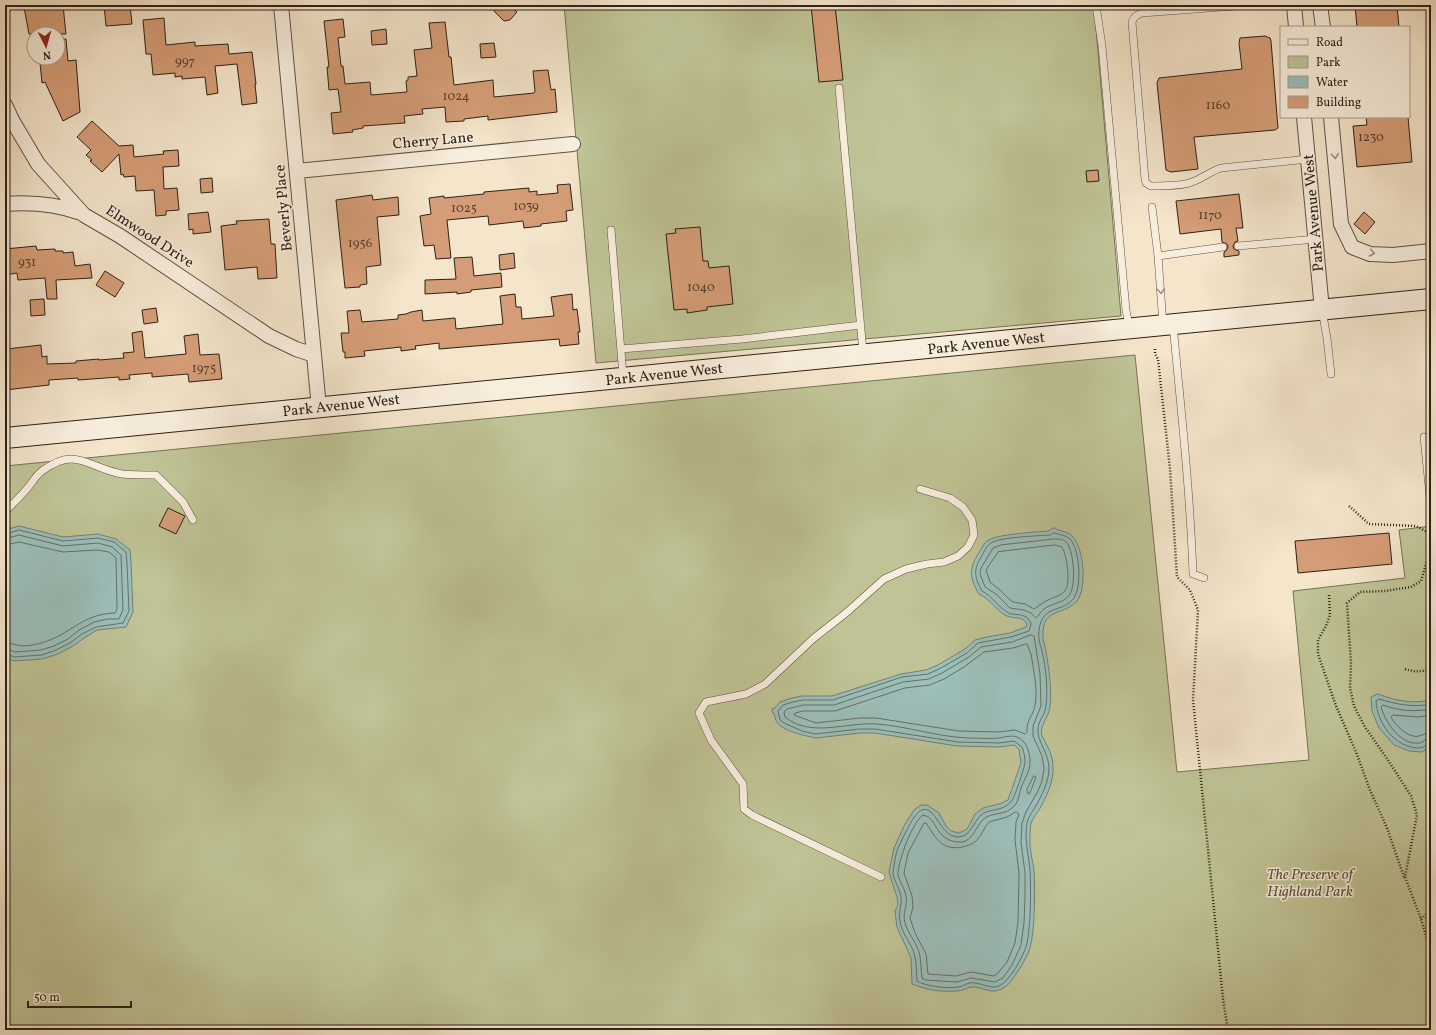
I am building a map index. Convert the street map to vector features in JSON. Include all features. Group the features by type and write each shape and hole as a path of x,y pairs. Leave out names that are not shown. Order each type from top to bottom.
{"street":[{"name":"Beverly Place","path":"281,5 319,408"},
{"path":"1294,5 1296,26"},
{"path":"1320,5 1323,26"},
{"name":"Elmwood Drive","path":"5,105 12,120 38,164 84,215 120,236 269,336 296,349 314,355"},
{"name":"Park Avenue West","path":"1304,118 1322,310"},
{"path":"1331,118 1341,224 1352,246 1370,254 1392,255 1431,252"},
{"name":"Cherry Lane","path":"297,170 573,144"},
{"path":"5,204 48,204 65,207 84,215"},
{"name":"Park Avenue West","path":"5,438 1431,299"}],"lane":[{"path":"1096,5 1102,46 1127,311 1130,329"},
{"path":"1248,5 1142,13 1134,18 1132,22 1146,183 1151,186 1182,184 1192,182 1221,168 1308,159"},
{"path":"839,88 863,355"},
{"path":"1152,207 1185,443 1193,574 1204,578"},
{"path":"611,230 624,378"},
{"path":"1238,246 1316,239"},
{"path":"1158,256 1223,247"},
{"path":"1322,310 1331,374"},
{"path":"621,349 742,339 861,325"},
{"path":"1424,437 1431,507"},
{"path":"5,511 24,492 40,472 62,459 78,459 103,469 123,474 156,475 183,502 193,520"},
{"path":"881,877 752,815 744,809 743,784 711,740 699,713 706,702 746,694 765,684 809,642 846,613 884,579 906,569 944,562 958,556 968,547 974,535 972,520 963,507 950,498 920,489"}],"path":[{"path":"1155,349 1155,354 1158,359 1170,469 1177,577 1190,590 1198,610 1193,700 1223,999 1228,1030"},
{"path":"1349,506 1369,524 1416,526 1431,534"},
{"path":"1405,877 1416,815 1411,796 1390,762 1365,727 1354,706 1350,688 1351,663 1347,603 1360,592 1411,587 1421,580 1427,561 1431,560"},
{"path":"1329,595 1330,615 1318,640 1318,654 1336,706 1387,828 1421,919 1431,952"},
{"path":"1405,669 1422,672 1431,669"},
{"path":"1421,919 1431,910"}],"green space":[{"path":"564,5 1094,5 1121,316 596,363"},
{"name":"The Preserve of Highland Park","path":"1135,355 1177,772 1309,760 1293,591 1405,578 1399,530 1431,526 1431,1030 5,1030 5,466"}],"water":[{"path":"19,526 63,537 98,534 116,539 130,550 133,612 126,627 97,630 58,654 42,659 13,661 5,656 5,530"},
{"path":"1053,528 1071,535 1077,543 1082,559 1083,578 1080,595 1077,601 1067,608 1051,615 1047,619 1043,631 1049,672 1051,701 1041,732 1051,755 1053,772 1047,795 1030,827 1030,846 1034,871 1034,921 1030,948 1024,962 1012,980 1005,987 999,990 992,991 969,987 959,991 945,991 923,988 912,984 911,958 897,927 895,911 898,905 897,897 889,872 894,848 905,824 914,810 921,805 927,805 939,813 946,826 951,831 959,833 967,829 975,814 983,808 1008,800 1021,763 1019,749 1014,745 999,747 957,746 875,733 860,733 816,738 795,733 784,728 776,721 772,709 775,708 780,702 792,698 802,696 832,696 901,674 926,670 938,665 965,649 975,640 1010,633 1026,627 1027,624 1025,621 1004,614 979,594 972,580 972,566 987,541 1017,534 1049,531"},
{"path":"1378,694 1404,701 1417,702 1431,700 1431,746 1422,752 1409,751 1394,745 1379,728 1372,711 1371,697"}],"building":[{"path":"39,5 63,5 65,26 28,26 24,7"},
{"path":"104,5 130,5 132,24 106,26"},
{"path":"499,5 509,5 517,12 510,20 504,21 494,11"},
{"path":"811,5 835,5 843,80 819,82"},
{"path":"1355,5 1397,5 1399,26 1357,26"},
{"path":"164,18 166,45 195,42 195,46 228,44 229,54 252,52 257,103 242,105 237,64 215,66 218,93 207,95 205,77 182,79 182,76 175,77 175,73 153,75 151,54 146,54 143,20"},
{"path":"343,19 345,37 338,38 341,66 343,66 345,84 370,82 371,95 407,92 406,81 408,80 408,77 417,76 414,50 432,48 429,23 445,22 454,85 493,80 494,97 534,93 533,71 548,70 551,90 555,89 557,112 488,120 488,116 464,119 464,121 446,122 445,107 422,109 423,114 404,116 405,123 363,126 363,128 352,130 353,132 333,134 331,113 341,112 338,89 329,90 327,67 329,67 324,21"},
{"path":"386,29 387,44 372,45 371,31"},
{"path":"1265,36 1270,38 1271,41 1278,128 1275,130 1194,137 1198,169 1171,172 1166,170 1157,83 1159,78 1242,69 1239,43 1240,38"},
{"path":"66,39 68,61 76,60 80,112 63,121 45,82 42,83 40,66 66,66"},
{"path":"494,43 496,57 481,58 480,44"},
{"path":"1366,118 1408,118 1412,162 1357,167 1353,126 1367,125"},
{"path":"92,121 119,146 133,145 134,157 164,154 163,151 178,150 179,166 163,167 164,189 177,188 179,210 166,211 166,215 156,216 154,190 136,191 135,176 124,177 123,174 121,175 119,154 102,172 90,161 92,160 86,155 91,150 77,137"},
{"path":"1098,170 1099,181 1087,182 1086,171"},
{"path":"212,178 213,192 201,193 200,179"},
{"path":"570,184 573,210 566,211 567,221 541,224 541,226 524,228 523,221 489,225 488,216 447,220 451,258 436,259 434,245 424,246 420,216 431,214 429,198 484,194 484,192 529,188 529,192 537,191 537,195 558,193 557,185"},
{"path":"1239,194 1243,228 1236,228 1238,241 1235,242 1233,246 1234,249 1239,251 1239,255 1224,257 1224,252 1228,247 1227,244 1222,242 1221,229 1180,234 1176,201"},
{"path":"372,195 373,200 398,197 399,215 377,217 381,265 366,267 367,284 360,285 360,287 345,288 336,200"},
{"path":"208,212 211,232 193,234 193,229 189,230 188,214"},
{"path":"1364,212 1375,222 1365,234 1354,224"},
{"path":"269,219 271,244 275,244 277,278 258,279 257,267 225,270 221,226 237,224 236,221"},
{"path":"700,227 703,261 708,261 709,268 729,266 733,304 707,307 707,310 687,313 687,309 674,310 666,234 676,233 675,229"},
{"path":"36,246 37,250 55,249 55,251 63,251 63,253 73,252 75,266 90,264 92,278 56,280 57,299 47,299 45,278 18,280 17,273 5,275 5,249"},
{"path":"514,253 515,268 500,270 499,255"},
{"path":"472,257 474,276 501,273 502,287 471,290 471,292 457,294 457,292 425,294 425,280 456,279 454,258"},
{"path":"105,271 124,283 115,297 96,285"},
{"path":"515,294 516,307 521,307 522,319 554,316 551,297 572,294 573,310 577,309 580,332 578,332 579,344 560,346 559,339 439,349 439,343 415,346 416,349 401,351 401,347 364,351 365,356 345,358 341,333 349,333 347,311 360,310 362,322 398,319 398,315 422,310 423,321 455,318 456,329 503,324 500,296"},
{"path":"44,299 45,315 31,316 30,300"},
{"path":"156,308 158,322 144,324 142,310"},
{"path":"142,331 145,358 186,354 184,336 198,334 200,355 219,354 222,379 189,382 188,374 152,377 152,373 129,375 130,379 119,380 119,377 78,380 78,378 49,380 49,385 5,390 5,368 9,368 7,349 41,345 42,357 47,356 47,364 76,363 76,361 124,358 123,353 134,352 132,333"},
{"path":"168,508 185,516 176,534 159,526"},
{"path":"1389,533 1392,564 1298,573 1295,541"}]}
